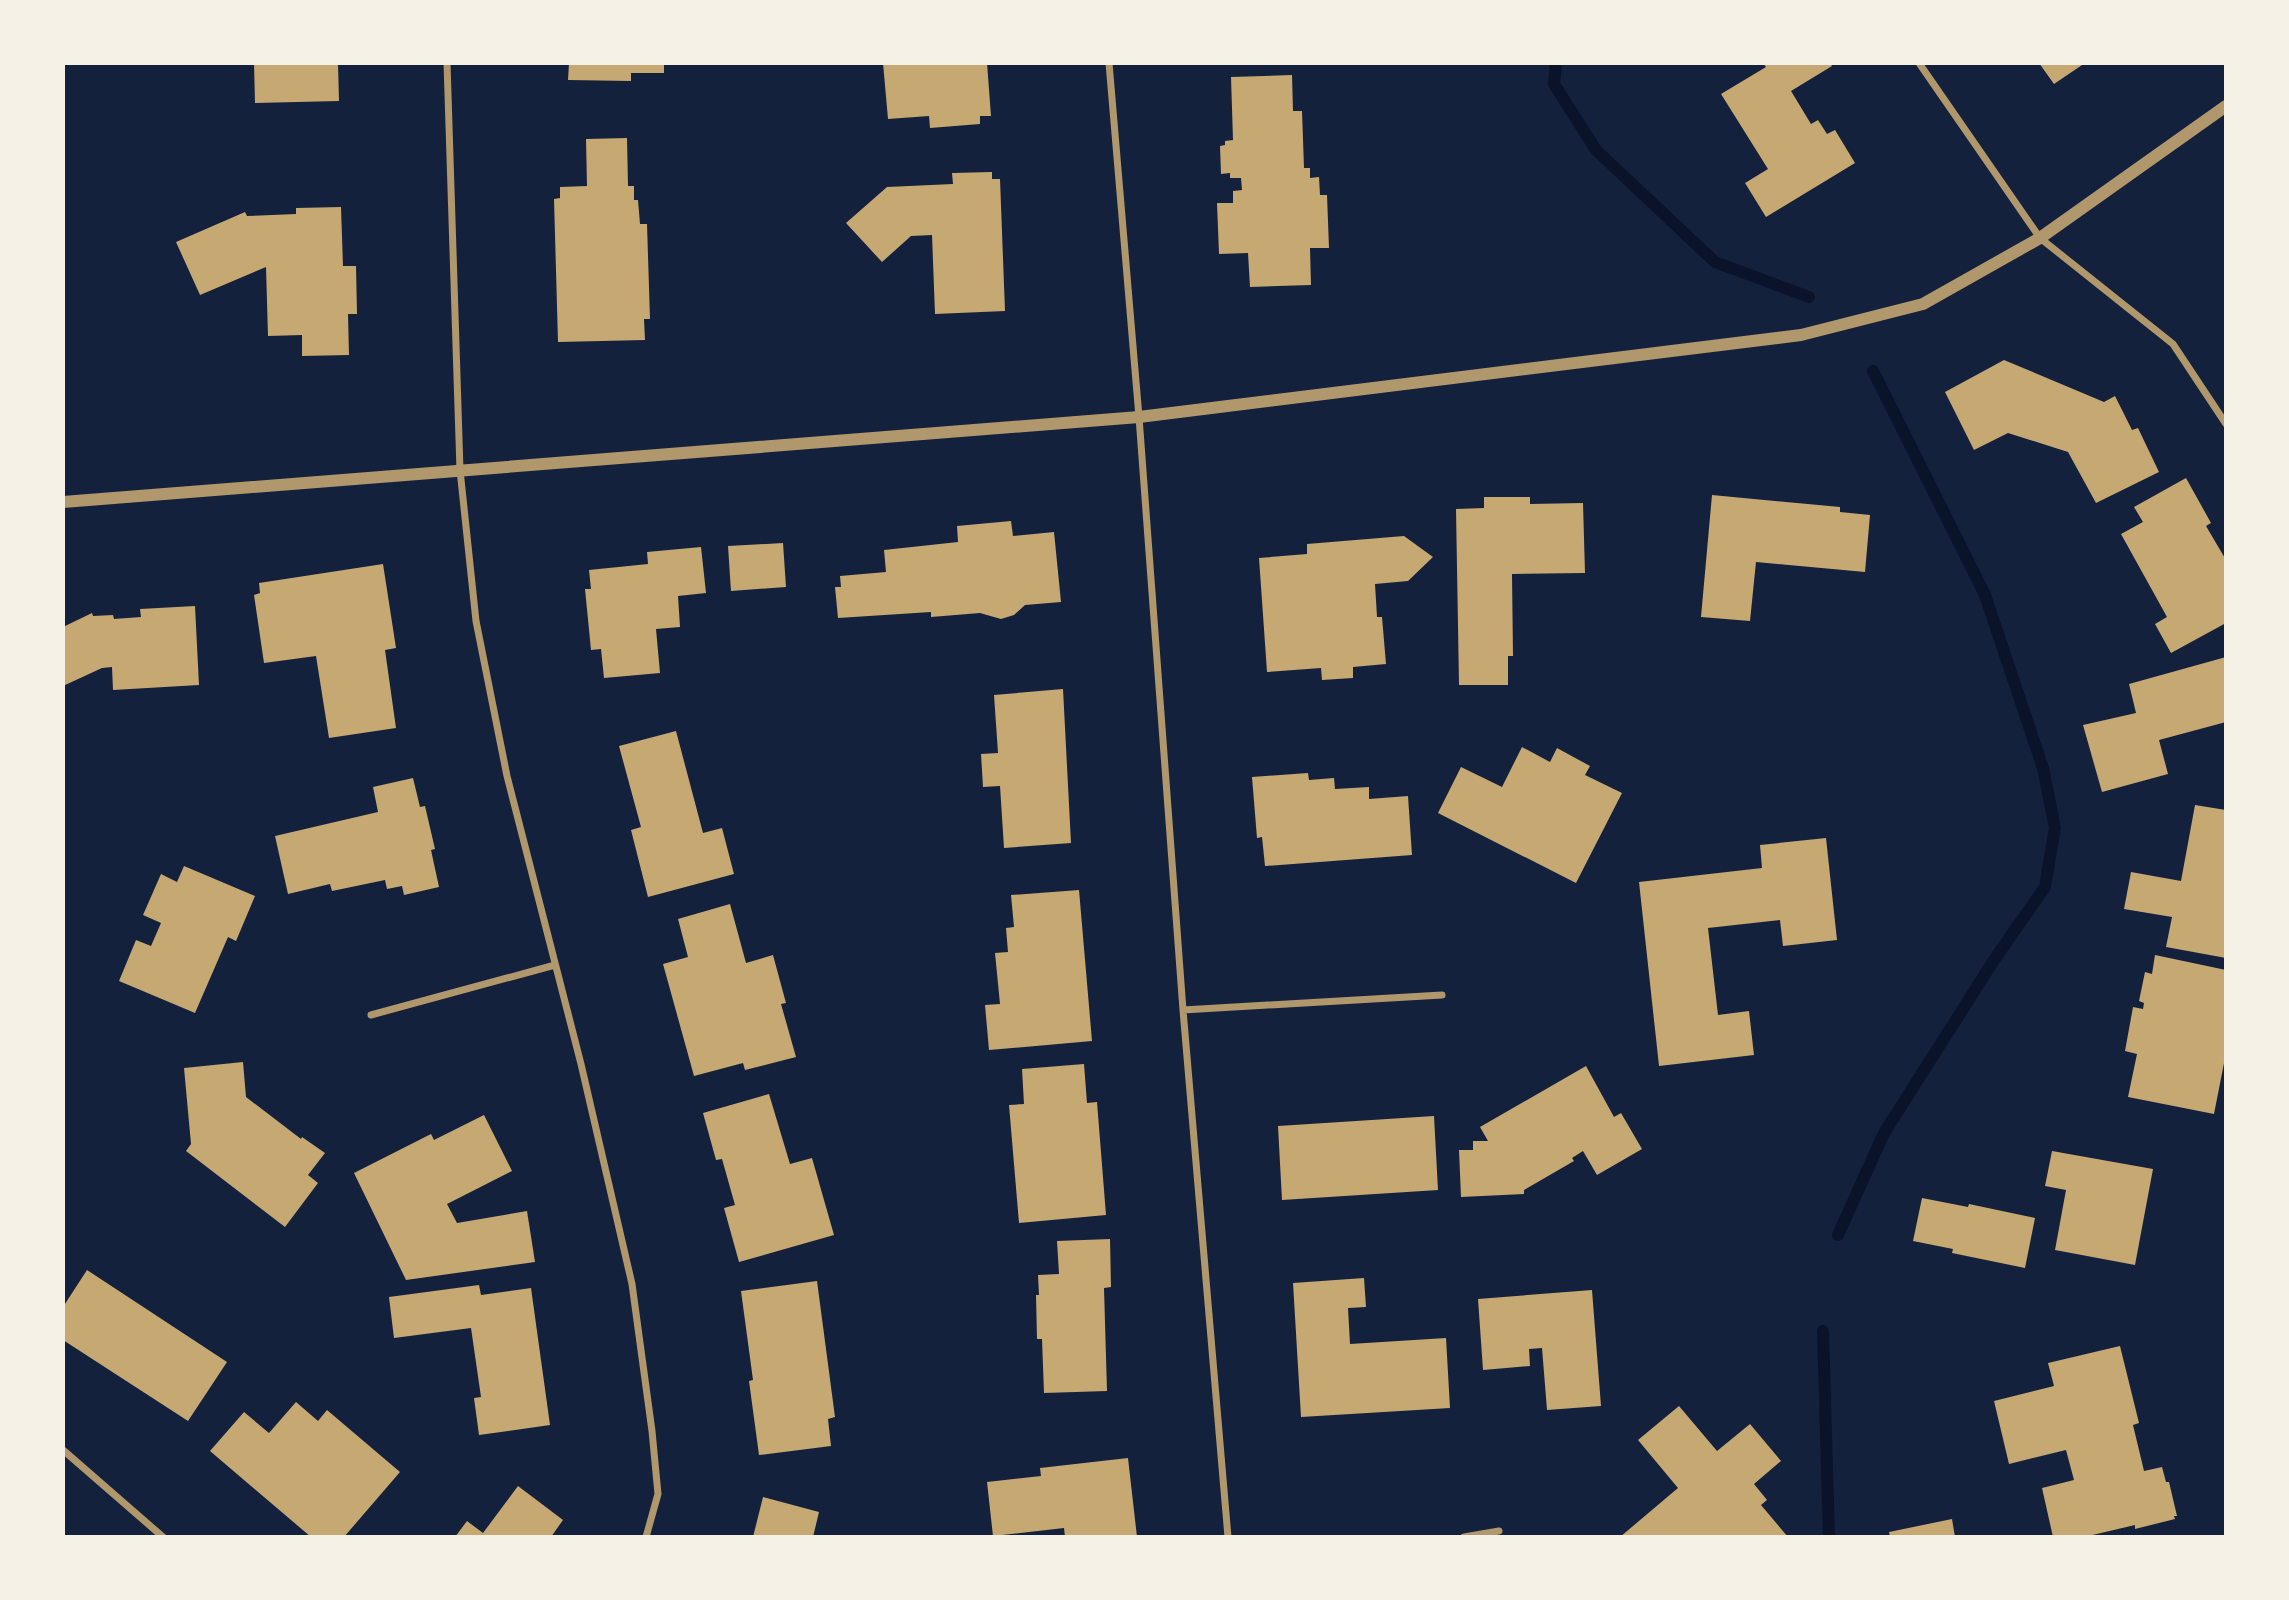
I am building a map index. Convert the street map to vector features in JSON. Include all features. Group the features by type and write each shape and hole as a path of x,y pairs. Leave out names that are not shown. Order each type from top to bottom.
{"street":[{"path":"447,63 460,470 478,634 507,776 584,1077 632,1284 658,1494 646,1537"},
{"path":"1110,63 1183,1010 1228,1537"},
{"path":"1919,63 2039,238 2173,344 2226,424"},
{"path":"63,502 1139,417 1801,335 1923,304 2039,238 2226,106"},
{"path":"371,1015 555,965"},
{"path":"1183,1010 1442,996"},
{"path":"63,1450 163,1537"},
{"path":"1464,1537 1499,1531"}],"building":[{"path":"254,63 338,63 339,101 255,103"},
{"path":"569,63 664,63 664,73 631,73 631,81 568,80"},
{"path":"883,63 987,63 991,116 980,116 980,124 930,128 929,116 888,119"},
{"path":"1763,63 1830,63 1832,66 1791,91 1811,124 1818,120 1827,134 1835,130 1855,163 1766,217 1745,183 1768,169 1721,94 1766,67"},
{"path":"2039,63 2085,63 2054,84"},
{"path":"1292,75 1293,111 1302,111 1304,168 1310,168 1310,178 1319,177 1320,195 1327,195 1329,248 1310,248 1311,285 1250,287 1248,253 1219,254 1217,203 1233,203 1233,191 1242,190 1241,178 1230,178 1230,173 1221,174 1220,146 1225,145 1225,141 1233,140 1231,77"},
{"path":"627,138 628,186 634,186 634,200 638,200 640,224 647,224 650,319 644,319 645,340 558,342 554,199 560,198 560,187 587,186 586,139"},
{"path":"992,172 992,179 1000,179 1005,311 935,314 932,235 911,236 882,262 846,223 887,187 953,184 952,173"},
{"path":"341,207 343,266 356,266 357,314 348,314 349,355 302,356 302,335 268,336 266,267 200,295 176,242 245,212 247,216 296,214 296,208"},
{"path":"2004,360 2104,402 2115,396 2132,430 2138,428 2159,472 2096,503 2068,452 2008,433 1974,450 1945,392"},
{"path":"2186,478 2211,523 2206,526 2226,560 2226,623 2171,653 2155,624 2167,617 2121,534 2143,522 2134,507"},
{"path":"1712,495 1840,507 1840,512 1870,515 1865,572 1756,562 1750,621 1701,617"},
{"path":"1484,497 1530,497 1530,504 1583,503 1585,573 1512,574 1513,656 1508,656 1508,685 1459,685 1456,509 1484,508"},
{"path":"1011,521 1013,536 1054,532 1061,602 1025,605 1014,615 1001,619 980,613 931,617 931,612 838,618 835,587 841,587 840,576 886,572 884,550 958,542 957,526"},
{"path":"1404,536 1433,557 1408,581 1375,584 1377,617 1382,617 1386,664 1353,667 1353,678 1322,680 1321,668 1267,672 1259,558 1307,554 1307,544"},
{"path":"783,543 786,587 731,591 728,546"},
{"path":"701,547 706,593 678,596 680,627 656,629 660,673 604,678 601,649 591,650 585,589 591,589 589,570 648,564 647,552"},
{"path":"383,564 396,648 385,650 396,728 329,738 316,656 264,663 254,595 260,593 259,583"},
{"path":"195,606 199,685 113,690 112,667 102,668 63,686 63,627 92,613 93,616 113,615 114,619 141,617 140,609"},
{"path":"2226,657 2226,722 2159,740 2168,774 2102,792 2083,725 2136,713 2129,684"},
{"path":"1063,689 1071,843 1004,848 1000,786 983,787 981,754 998,753 994,695"},
{"path":"676,731 703,833 722,828 734,874 648,897 631,830 641,827 619,746"},
{"path":"1522,747 1550,762 1557,748 1590,766 1585,775 1622,793 1576,883 1438,813 1461,767 1502,787"},
{"path":"1308,773 1309,780 1334,778 1335,789 1369,787 1369,799 1408,796 1412,855 1265,866 1262,837 1257,838 1252,777"},
{"path":"413,778 420,807 425,806 435,849 431,850 439,887 404,895 402,886 387,889 385,880 332,891 330,884 288,894 275,836 378,812 373,787"},
{"path":"2195,805 2226,810 2226,958 2166,947 2172,917 2124,909 2131,872 2181,881"},
{"path":"1826,838 1837,940 1783,946 1780,920 1708,928 1718,1015 1749,1011 1754,1055 1659,1066 1639,882 1762,868 1760,845"},
{"path":"184,866 255,896 236,941 228,937 195,1013 119,981 136,940 151,946 161,923 143,915 161,874 177,882"},
{"path":"1079,890 1092,1041 989,1050 985,1005 1000,1004 995,953 1008,952 1006,928 1014,927 1011,895"},
{"path":"730,904 746,963 773,955 786,1003 781,1004 796,1057 745,1070 743,1063 694,1076 663,964 688,957 678,919"},
{"path":"2155,955 2226,970 2226,1053 2214,1114 2128,1097 2137,1054 2125,1051 2133,1007 2143,1009 2144,1003 2139,1001 2145,972 2152,974"},
{"path":"243,1062 246,1097 301,1139 302,1137 325,1153 308,1175 318,1183 285,1227 186,1151 191,1144 184,1068"},
{"path":"1084,1064 1087,1103 1097,1102 1106,1215 1019,1223 1009,1105 1024,1104 1022,1069"},
{"path":"1586,1066 1614,1117 1621,1113 1642,1149 1597,1175 1583,1151 1572,1158 1574,1161 1524,1190 1524,1194 1461,1197 1459,1150 1473,1150 1473,1141 1488,1141 1480,1127"},
{"path":"769,1094 790,1164 812,1158 834,1235 739,1262 724,1208 735,1205 722,1159 716,1160 703,1113"},
{"path":"484,1115 512,1171 447,1204 457,1223 527,1211 535,1262 406,1280 354,1173 431,1134 434,1140"},
{"path":"1434,1116 1438,1190 1282,1200 1278,1126"},
{"path":"2052,1151 2153,1169 2135,1265 2055,1250 2066,1190 2045,1186"},
{"path":"1922,1198 1968,1207 1969,1204 2035,1218 2025,1268 1952,1253 1953,1249 1913,1241"},
{"path":"1110,1239 1111,1287 1104,1288 1107,1391 1044,1393 1042,1339 1037,1339 1038,1275 1059,1274 1057,1241"},
{"path":"87,1270 227,1362 188,1421 63,1340 63,1307"},
{"path":"1364,1278 1366,1307 1348,1308 1350,1344 1446,1338 1450,1408 1301,1417 1293,1283"},
{"path":"817,1281 835,1417 828,1419 831,1446 759,1455 749,1381 753,1380 741,1291"},
{"path":"479,1285 481,1295 531,1288 550,1425 479,1435 474,1398 481,1397 471,1328 394,1338 389,1297"},
{"path":"1592,1290 1601,1406 1547,1410 1542,1348 1529,1349 1530,1366 1483,1370 1478,1299"},
{"path":"2120,1346 2139,1423 2133,1425 2144,1471 2162,1467 2166,1482 2169,1482 2177,1516 2174,1516 2175,1519 2135,1529 2135,1525 2084,1537 2053,1537 2042,1488 2074,1480 2066,1450 2009,1464 1994,1401 2054,1386 2048,1363"},
{"path":"296,1402 318,1421 327,1410 400,1472 344,1537 311,1537 210,1451 244,1412 269,1433"},
{"path":"1679,1406 1717,1451 1750,1424 1781,1461 1754,1484 1767,1500 1761,1505 1788,1537 1620,1537 1678,1488 1638,1440"},
{"path":"1128,1458 1137,1537 1065,1537 1064,1528 993,1536 987,1482 1041,1476 1040,1468"},
{"path":"518,1486 563,1520 551,1537 455,1537 467,1521 483,1533"},
{"path":"763,1497 819,1512 813,1537 753,1537"},
{"path":"1952,1519 1955,1537 1890,1537 1889,1532"}],"waterway":[{"path":"1556,63 1554,84 1596,150 1715,262 1809,297"},
{"path":"1838,1235 1884,1133 1994,960 2045,887 2055,828 2043,768 1985,595 1873,371"},
{"path":"1823,1331 1829,1537"}]}
